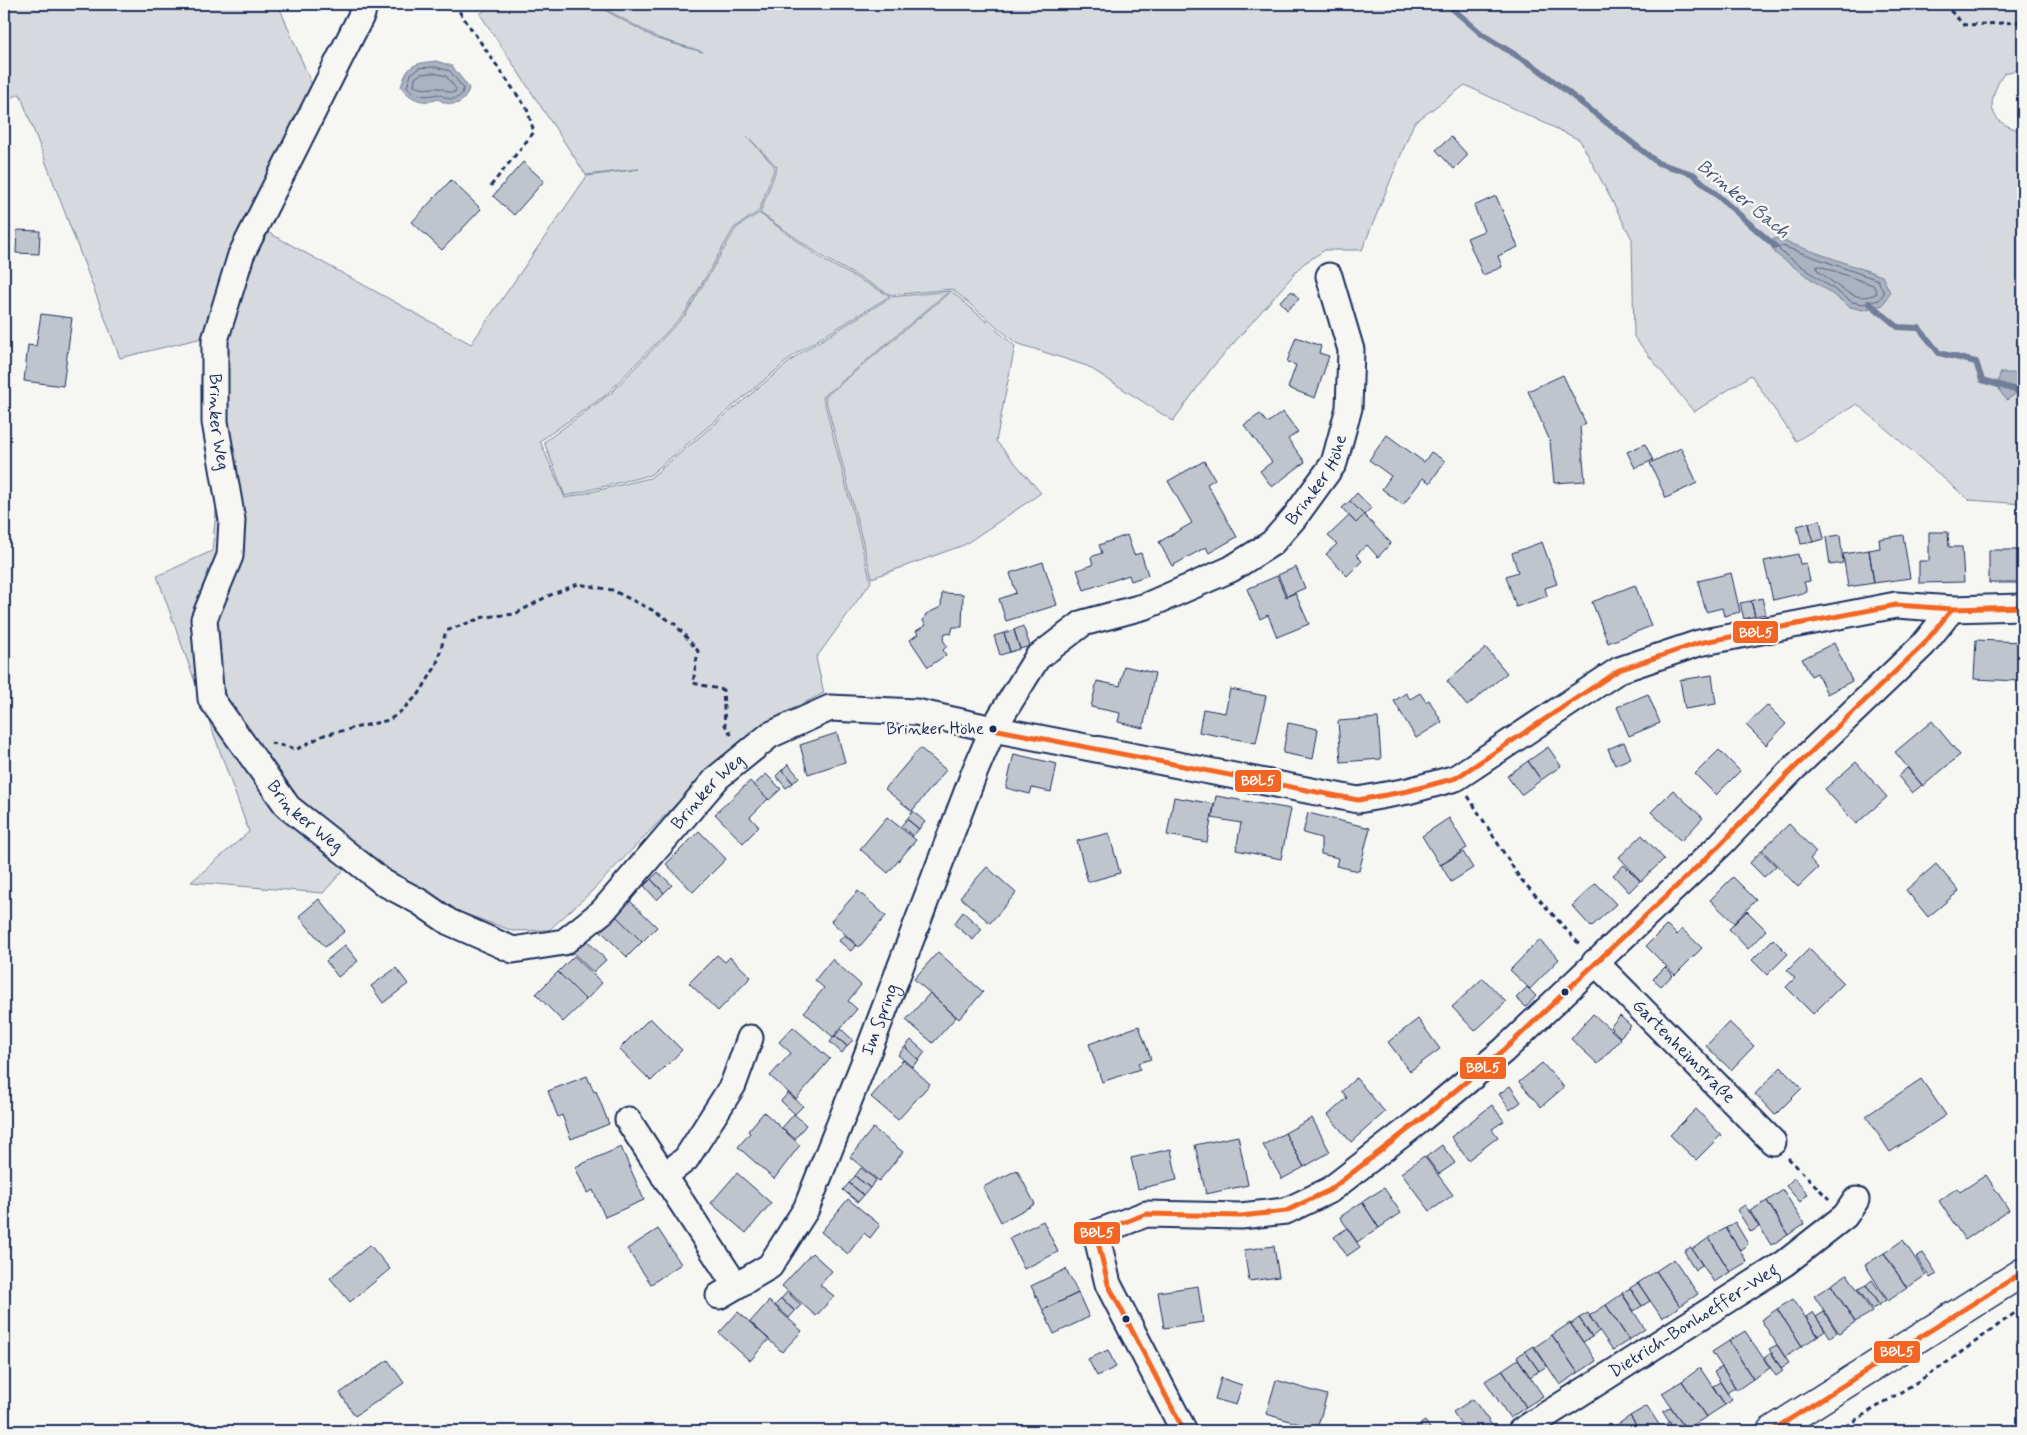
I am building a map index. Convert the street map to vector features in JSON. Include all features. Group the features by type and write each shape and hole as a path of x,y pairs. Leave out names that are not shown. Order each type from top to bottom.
{"main road":[{"path":"1771,1431 2023,1272"}],"street":[{"name":"Brinker Weg","path":"364,4 362,14 241,255 214,340 215,422 232,520 230,556 204,619 211,699 288,807 384,883 420,902 449,922 513,950 564,942 604,911 718,777 770,735 830,708 916,712 993,729 1358,800 1408,791 1456,778 1619,670 1699,643 1896,605 1952,609 2023,607"},
{"name":"Brinker Höhe","path":"993,729 1037,658 1083,623 1146,606 1231,569 1272,542 1294,518 1334,463 1349,408 1351,350 1329,276"},
{"path":"1184,1431 1108,1284 1096,1233 1146,1214 1241,1216 1286,1212 1330,1190 1419,1121 1503,1051 1721,844 1789,773 1923,645 1952,609"},
{"name":"Im Spring","path":"628,1120 664,1176 727,1291 770,1266 806,1209 975,771 993,729"},
{"name":"Gartenheimstraße","path":"1595,962 1773,1142"},
{"path":"664,1176 686,1160 733,1085 750,1038"},
{"name":"Dietrich-Bonhoeffer-Weg","path":"1521,1431 1785,1263 1851,1208"}],"path":[{"path":"454,4 527,109 534,132 489,188"},
{"path":"1944,4 1964,25 2023,22"},
{"path":"238,736 297,749 324,735 389,720 418,694 436,666 446,631 484,617 515,614 548,596 578,584 612,590 674,624 698,651 693,683 723,690 726,725 743,757"},
{"path":"1456,778 1518,877 1595,962"},
{"path":"1773,1142 1851,1208"},
{"path":"1838,1431 1938,1369 2023,1307"}],"shaded area":[{"path":"4,4 278,4 315,92 235,250 202,338 120,358 20,94 4,100"},
{"path":"493,4 594,4 657,39 703,52 658,38 596,4 2023,4 2023,69 2004,73 1992,102 1996,117 2002,123 2023,131 2023,504 1969,500 1857,404 1796,441 1751,375 1694,412 1634,337 1632,239 1580,140 1465,85 1414,123 1362,250 1325,250 1303,264 1211,369 1173,421 1087,366 1016,343 952,289 891,295 826,259 760,213 777,167 747,136 775,167 759,211 734,228 685,313 606,395 540,441 565,498 650,478 799,354 891,297 949,291 823,397 871,582 816,658 824,693 766,722 714,765 591,892 549,930 513,931 454,910 359,853 323,893 191,882 249,832 157,576 212,551 217,502 203,341 262,229 471,344 587,176 639,169 586,175 480,14"},
{"path":"759,213 825,261 890,296 798,352 650,475 565,496 544,442 611,393 686,314 736,228"},
{"path":"951,291 1015,346 996,441 1041,493 964,545 872,578 825,397"}],"water":[{"path":"436,61 452,66 469,88 461,101 453,104 438,99 433,101 418,100 401,87 409,69 417,64"},
{"path":"1775,238 1882,276 1890,292 1883,305 1863,310 1850,307 1776,254 1769,243"},
{"path":"2000,373 2017,373 2022,384 2021,390 2007,400 1999,388"}],"building":[{"path":"1451,137 1468,155 1454,169 1436,150"},
{"path":"523,162 544,181 514,215 493,196"},
{"path":"451,180 481,209 442,250 412,222"},
{"path":"1496,196 1518,247 1498,256 1502,267 1483,275 1467,238 1484,231 1474,206"},
{"path":"17,230 40,231 39,254 16,253"},
{"path":"1292,291 1299,299 1287,310 1280,301"},
{"path":"41,314 72,318 63,386 24,381 28,345 36,346"},
{"path":"1296,337 1321,346 1319,353 1329,356 1315,398 1288,388 1296,365 1287,362"},
{"path":"1563,375 1586,424 1580,427 1585,481 1554,483 1550,441 1528,391"},
{"path":"1283,412 1298,432 1288,439 1305,462 1272,487 1260,471 1272,462 1244,425 1260,414 1267,423"},
{"path":"1387,435 1424,462 1431,452 1445,461 1430,483 1423,478 1403,505 1382,489 1391,476 1369,460"},
{"path":"1645,444 1653,460 1635,468 1627,452"},
{"path":"1681,448 1697,483 1666,498 1650,463"},
{"path":"1204,461 1215,479 1207,484 1237,537 1209,553 1206,547 1172,566 1159,542 1192,523 1168,481"},
{"path":"1357,493 1371,508 1364,515 1350,501"},
{"path":"1350,501 1364,515 1356,523 1342,508"},
{"path":"1364,515 1391,543 1378,557 1367,545 1356,555 1362,561 1347,576 1326,554 1337,544 1328,536 1349,516 1356,523"},
{"path":"1820,520 1824,539 1813,542 1809,523"},
{"path":"1809,523 1813,542 1801,544 1797,526"},
{"path":"1929,532 1948,532 1949,547 1962,547 1964,582 1919,583 1919,561 1929,561"},
{"path":"1127,535 1134,555 1141,553 1148,575 1131,581 1129,575 1084,590 1077,570 1093,565 1091,557 1102,553 1099,545"},
{"path":"1840,535 1843,563 1830,565 1826,537"},
{"path":"1903,535 1910,578 1874,583 1869,550 1880,548 1879,539"},
{"path":"1542,542 1557,584 1545,588 1547,596 1516,607 1506,576 1518,572 1512,553"},
{"path":"1869,550 1874,583 1848,587 1843,554"},
{"path":"1989,550 2023,550 2023,583 1989,583"},
{"path":"1798,554 1800,564 1806,563 1810,581 1804,582 1807,592 1773,600 1764,561"},
{"path":"1043,562 1057,605 1006,621 999,599 1016,593 1010,573"},
{"path":"1296,567 1305,588 1287,596 1278,575"},
{"path":"1731,573 1740,612 1724,616 1722,608 1706,612 1698,581"},
{"path":"1277,576 1286,597 1295,593 1309,624 1277,637 1268,615 1260,619 1247,589"},
{"path":"1635,585 1651,626 1608,643 1592,602"},
{"path":"942,593 963,594 962,627 953,627 951,634 945,633 943,640 947,646 943,650 946,655 928,667 910,640 918,634 916,631 926,625 923,621 926,614 941,607"},
{"path":"1762,598 1766,614 1755,616 1751,601"},
{"path":"1751,601 1755,616 1744,619 1740,603"},
{"path":"1023,626 1030,646 1020,649 1014,630"},
{"path":"1014,630 1020,649 1010,652 1004,633"},
{"path":"1004,633 1010,652 1000,655 994,636"},
{"path":"1976,640 2022,642 2020,681 1974,679"},
{"path":"1834,643 1852,681 1827,694 1817,673 1811,676 1802,659"},
{"path":"1486,648 1507,673 1467,706 1447,681"},
{"path":"1124,666 1155,673 1143,728 1118,722 1120,713 1091,707 1097,681 1120,686"},
{"path":"1712,675 1716,704 1685,709 1680,680"},
{"path":"1230,689 1266,696 1256,743 1199,732 1203,709 1225,713"},
{"path":"1406,693 1410,699 1420,693 1426,702 1429,700 1442,722 1416,738 1394,701"},
{"path":"1648,694 1660,723 1629,736 1617,707"},
{"path":"1767,705 1786,724 1766,745 1746,725"},
{"path":"1378,718 1381,759 1341,762 1338,721"},
{"path":"1932,721 1960,755 1923,786 1895,752"},
{"path":"1288,723 1318,729 1313,759 1283,753"},
{"path":"837,733 845,762 808,774 800,745"},
{"path":"1624,742 1631,758 1615,765 1608,749"},
{"path":"1548,747 1561,766 1541,780 1528,761"},
{"path":"920,748 946,770 912,811 885,789"},
{"path":"1719,750 1740,771 1716,795 1695,774"},
{"path":"1014,754 1057,764 1051,792 1032,788 1030,794 1006,788"},
{"path":"1528,761 1541,780 1521,795 1507,776"},
{"path":"1856,762 1887,797 1856,824 1825,789"},
{"path":"788,764 799,777 793,783 782,770"},
{"path":"1907,768 1922,785 1912,793 1898,776"},
{"path":"782,770 793,783 786,788 776,776"},
{"path":"766,774 781,789 769,800 754,785"},
{"path":"750,781 768,799 750,817 759,827 743,843 715,814"},
{"path":"1673,790 1703,818 1681,841 1651,812"},
{"path":"1216,796 1291,809 1281,859 1236,850 1241,823 1212,818"},
{"path":"1174,797 1214,804 1207,842 1167,835"},
{"path":"913,811 925,822 919,829 907,819"},
{"path":"1308,813 1370,828 1359,871 1336,866 1338,858 1321,854 1321,838 1303,833"},
{"path":"887,817 916,840 888,873 860,849"},
{"path":"1449,818 1467,848 1440,865 1422,836"},
{"path":"907,819 919,829 913,836 901,826"},
{"path":"1789,824 1816,852 1810,859 1818,868 1798,887 1762,850"},
{"path":"699,831 726,859 693,892 666,864"},
{"path":"1109,833 1120,873 1088,882 1077,841"},
{"path":"1642,835 1664,859 1641,881 1619,857"},
{"path":"1761,851 1776,866 1764,877 1750,863"},
{"path":"1463,852 1473,868 1451,882 1441,865"},
{"path":"1936,864 1959,891 1928,917 1906,890"},
{"path":"1624,865 1640,881 1629,892 1613,875"},
{"path":"987,867 1016,893 990,923 960,897"},
{"path":"658,872 672,885 664,893 651,879"},
{"path":"1733,877 1756,900 1734,923 1710,900"},
{"path":"651,879 664,893 657,900 644,886"},
{"path":"1596,883 1616,904 1591,927 1572,906"},
{"path":"858,891 886,916 859,947 831,921"},
{"path":"319,899 345,931 325,947 299,916"},
{"path":"630,901 657,927 642,942 615,915"},
{"path":"1747,911 1766,930 1748,949 1729,929"},
{"path":"963,912 982,929 973,940 954,924"},
{"path":"615,915 642,942 627,957 600,930"},
{"path":"1667,925 1677,935 1682,929 1702,948 1675,975 1646,946"},
{"path":"844,935 856,945 851,951 839,941"},
{"path":"584,937 606,960 593,972 570,950"},
{"path":"1773,939 1788,954 1767,975 1752,960"},
{"path":"1539,940 1559,959 1530,989 1510,970"},
{"path":"345,945 358,961 338,977 326,961"},
{"path":"1809,949 1844,983 1813,1014 1786,987 1795,978 1787,971"},
{"path":"938,952 983,992 959,1019 914,979"},
{"path":"717,955 725,962 730,957 751,977 718,1011 689,983"},
{"path":"574,956 602,983 586,1000 558,972"},
{"path":"832,959 861,985 848,1001 857,1009 833,1037 804,1012 824,988 815,980"},
{"path":"1665,967 1673,975 1661,986 1653,979"},
{"path":"396,968 408,984 383,1003 371,986"},
{"path":"558,972 586,1000 563,1022 536,994"},
{"path":"1483,978 1506,1002 1475,1031 1452,1007"},
{"path":"1527,987 1536,996 1526,1007 1516,998"},
{"path":"930,993 956,1017 933,1043 906,1020"},
{"path":"1593,1014 1621,1039 1598,1064 1571,1039"},
{"path":"1620,1016 1631,1026 1620,1037 1610,1027"},
{"path":"650,1018 682,1050 651,1081 619,1049"},
{"path":"1418,1019 1440,1049 1410,1071 1388,1042"},
{"path":"1729,1022 1754,1046 1731,1070 1706,1046"},
{"path":"1139,1026 1151,1059 1138,1063 1140,1069 1102,1082 1089,1044"},
{"path":"793,1027 830,1059 796,1099 770,1076 791,1053 779,1042"},
{"path":"841,1029 853,1040 847,1046 835,1036"},
{"path":"835,1036 847,1046 842,1053 830,1042"},
{"path":"911,1040 925,1052 919,1060 905,1047"},
{"path":"905,1047 919,1060 912,1067 898,1055"},
{"path":"903,1060 930,1084 898,1120 871,1097"},
{"path":"1542,1063 1564,1087 1541,1107 1519,1082"},
{"path":"1781,1067 1802,1088 1775,1115 1755,1094"},
{"path":"587,1076 594,1092 596,1091 609,1124 571,1139 562,1115 558,1117 548,1091"},
{"path":"1356,1078 1385,1112 1351,1142 1328,1115 1347,1098 1342,1091"},
{"path":"1921,1079 1946,1115 1890,1152 1866,1116"},
{"path":"1510,1086 1521,1102 1510,1110 1499,1094"},
{"path":"788,1093 803,1106 795,1114 781,1101"},
{"path":"1492,1105 1504,1121 1492,1129 1498,1137 1468,1160 1451,1137"},
{"path":"1696,1109 1721,1135 1696,1160 1670,1135"},
{"path":"764,1112 800,1145 774,1179 738,1147 750,1133 748,1131"},
{"path":"794,1114 806,1125 795,1139 782,1128"},
{"path":"1312,1118 1330,1152 1304,1167 1285,1133"},
{"path":"873,1128 903,1152 879,1181 850,1157"},
{"path":"1285,1133 1304,1167 1282,1179 1263,1145"},
{"path":"1238,1136 1248,1185 1206,1194 1195,1145"},
{"path":"1442,1145 1455,1163 1439,1174 1426,1157"},
{"path":"621,1147 644,1200 605,1217 593,1190 587,1193 575,1167"},
{"path":"1171,1149 1177,1180 1138,1189 1131,1158"},
{"path":"1424,1156 1453,1195 1430,1211 1401,1173"},
{"path":"861,1168 876,1180 870,1188 855,1176"},
{"path":"1017,1170 1035,1204 1001,1222 983,1187"},
{"path":"737,1173 771,1203 746,1233 711,1203"},
{"path":"1986,1175 2009,1210 1965,1240 1939,1201 1957,1188 1960,1192"},
{"path":"855,1176 870,1188 864,1195 849,1183"},
{"path":"1794,1178 1808,1194 1800,1202 1786,1186"},
{"path":"849,1183 864,1195 858,1202 843,1190"},
{"path":"1384,1188 1401,1213 1379,1228 1362,1202"},
{"path":"1783,1190 1804,1224 1788,1235 1767,1201"},
{"path":"848,1199 880,1225 870,1238 864,1233 848,1254 821,1232"},
{"path":"1767,1201 1788,1235 1771,1245 1750,1211"},
{"path":"1362,1202 1379,1228 1357,1242 1340,1217"},
{"path":"1745,1205 1759,1227 1751,1232 1737,1210"},
{"path":"1043,1221 1058,1252 1024,1269 1009,1238"},
{"path":"1735,1222 1748,1244 1740,1250 1726,1228"},
{"path":"1347,1228 1360,1247 1347,1256 1334,1237"},
{"path":"1726,1228 1747,1262 1730,1272 1709,1238"},
{"path":"658,1229 681,1264 651,1284 627,1249"},
{"path":"1709,1238 1730,1272 1714,1282 1692,1249"},
{"path":"1903,1240 1926,1275 1907,1288 1884,1253"},
{"path":"370,1245 390,1269 350,1302 330,1278"},
{"path":"1274,1246 1279,1277 1249,1281 1244,1250"},
{"path":"1691,1247 1702,1265 1695,1270 1684,1251"},
{"path":"812,1253 832,1271 820,1285 834,1296 816,1316 782,1286"},
{"path":"1884,1253 1907,1288 1888,1301 1865,1265"},
{"path":"1923,1253 1937,1274 1930,1278 1916,1257"},
{"path":"1674,1259 1698,1294 1680,1306 1656,1271"},
{"path":"1066,1269 1078,1293 1043,1310 1031,1286"},
{"path":"1656,1271 1680,1306 1662,1318 1638,1283"},
{"path":"1847,1274 1872,1312 1855,1322 1831,1285"},
{"path":"1872,1280 1886,1300 1879,1305 1866,1285"},
{"path":"1638,1283 1650,1301 1642,1306 1630,1288"},
{"path":"1831,1285 1855,1322 1839,1333 1814,1296"},
{"path":"1866,1285 1879,1305 1872,1309 1858,1289"},
{"path":"1198,1286 1203,1322 1164,1328 1158,1292"},
{"path":"1630,1288 1642,1306 1634,1311 1622,1293"},
{"path":"787,1292 801,1305 795,1311 781,1299"},
{"path":"1078,1293 1089,1317 1054,1334 1043,1310"},
{"path":"1622,1294 1645,1329 1629,1340 1606,1305"},
{"path":"781,1299 795,1311 789,1318 775,1305"},
{"path":"1793,1299 1818,1336 1802,1346 1777,1309"},
{"path":"769,1301 802,1331 782,1352 750,1322"},
{"path":"1606,1305 1629,1340 1613,1350 1589,1316"},
{"path":"1777,1309 1802,1346 1785,1357 1761,1320"},
{"path":"738,1312 769,1339 750,1361 719,1333"},
{"path":"1813,1312 1825,1331 1818,1336 1806,1317"},
{"path":"1824,1312 1837,1332 1830,1337 1816,1317"},
{"path":"1588,1313 1599,1331 1592,1337 1579,1318"},
{"path":"1579,1318 1592,1337 1583,1342 1571,1324"},
{"path":"1570,1323 1596,1361 1578,1373 1552,1335"},
{"path":"1745,1331 1770,1368 1753,1379 1729,1341"},
{"path":"1552,1335 1578,1373 1560,1385 1535,1347"},
{"path":"1729,1341 1753,1379 1737,1390 1712,1352"},
{"path":"1777,1345 1789,1363 1781,1368 1769,1349"},
{"path":"1533,1346 1547,1366 1539,1371 1525,1351"},
{"path":"1108,1350 1116,1367 1097,1376 1088,1359"},
{"path":"1525,1351 1539,1371 1530,1377 1517,1357"},
{"path":"1772,1353 1783,1371 1776,1376 1764,1358"},
{"path":"1518,1359 1543,1396 1526,1407 1502,1370"},
{"path":"388,1360 404,1383 355,1416 340,1393"},
{"path":"1722,1367 1735,1387 1727,1393 1714,1372"},
{"path":"1700,1368 1725,1405 1706,1417 1682,1381"},
{"path":"1502,1370 1526,1407 1510,1418 1485,1381"},
{"path":"1221,1378 1242,1385 1236,1405 1215,1399"},
{"path":"1276,1380 1327,1395 1317,1429 1266,1414"},
{"path":"1682,1381 1706,1417 1686,1430 1662,1393"},
{"path":"1720,1382 1732,1400 1725,1405 1713,1386"},
{"path":"1473,1399 1494,1428 1490,1431 1466,1431 1453,1412"},
{"path":"1647,1406 1663,1431 1640,1431 1630,1416"},
{"path":"1671,1407 1685,1428 1680,1431 1675,1431 1663,1412"},
{"path":"1630,1416 1640,1431 1617,1431 1614,1427"},
{"path":"1425,1421 1432,1431 1410,1431"},
{"path":"1669,1422 1675,1431 1664,1431 1661,1428"}],"waterway":[{"name":"Brinker Bach","path":"1447,4 1483,35 1537,68 1658,163 1693,174 1775,246"},
{"name":"Brinker Bach","path":"1869,303 1898,327 1919,328 1939,353 1976,362 1982,380 2023,392"}],"transit line":[{"name":"BBL5","path":"993,729 1358,800 1408,791 1456,778 1619,670 1699,643 1896,605 1952,609 2023,607"},
{"name":"BBL5","path":"1184,1431 1108,1284 1096,1233 1146,1214 1241,1216 1286,1211 1330,1190 1419,1121 1503,1051 1721,844 1789,773 1923,645 1952,609"},
{"name":"BBL5","path":"1771,1431 2023,1272"}],"place":[{"name":"Brinker Höhe","path":"993,729"}]}
